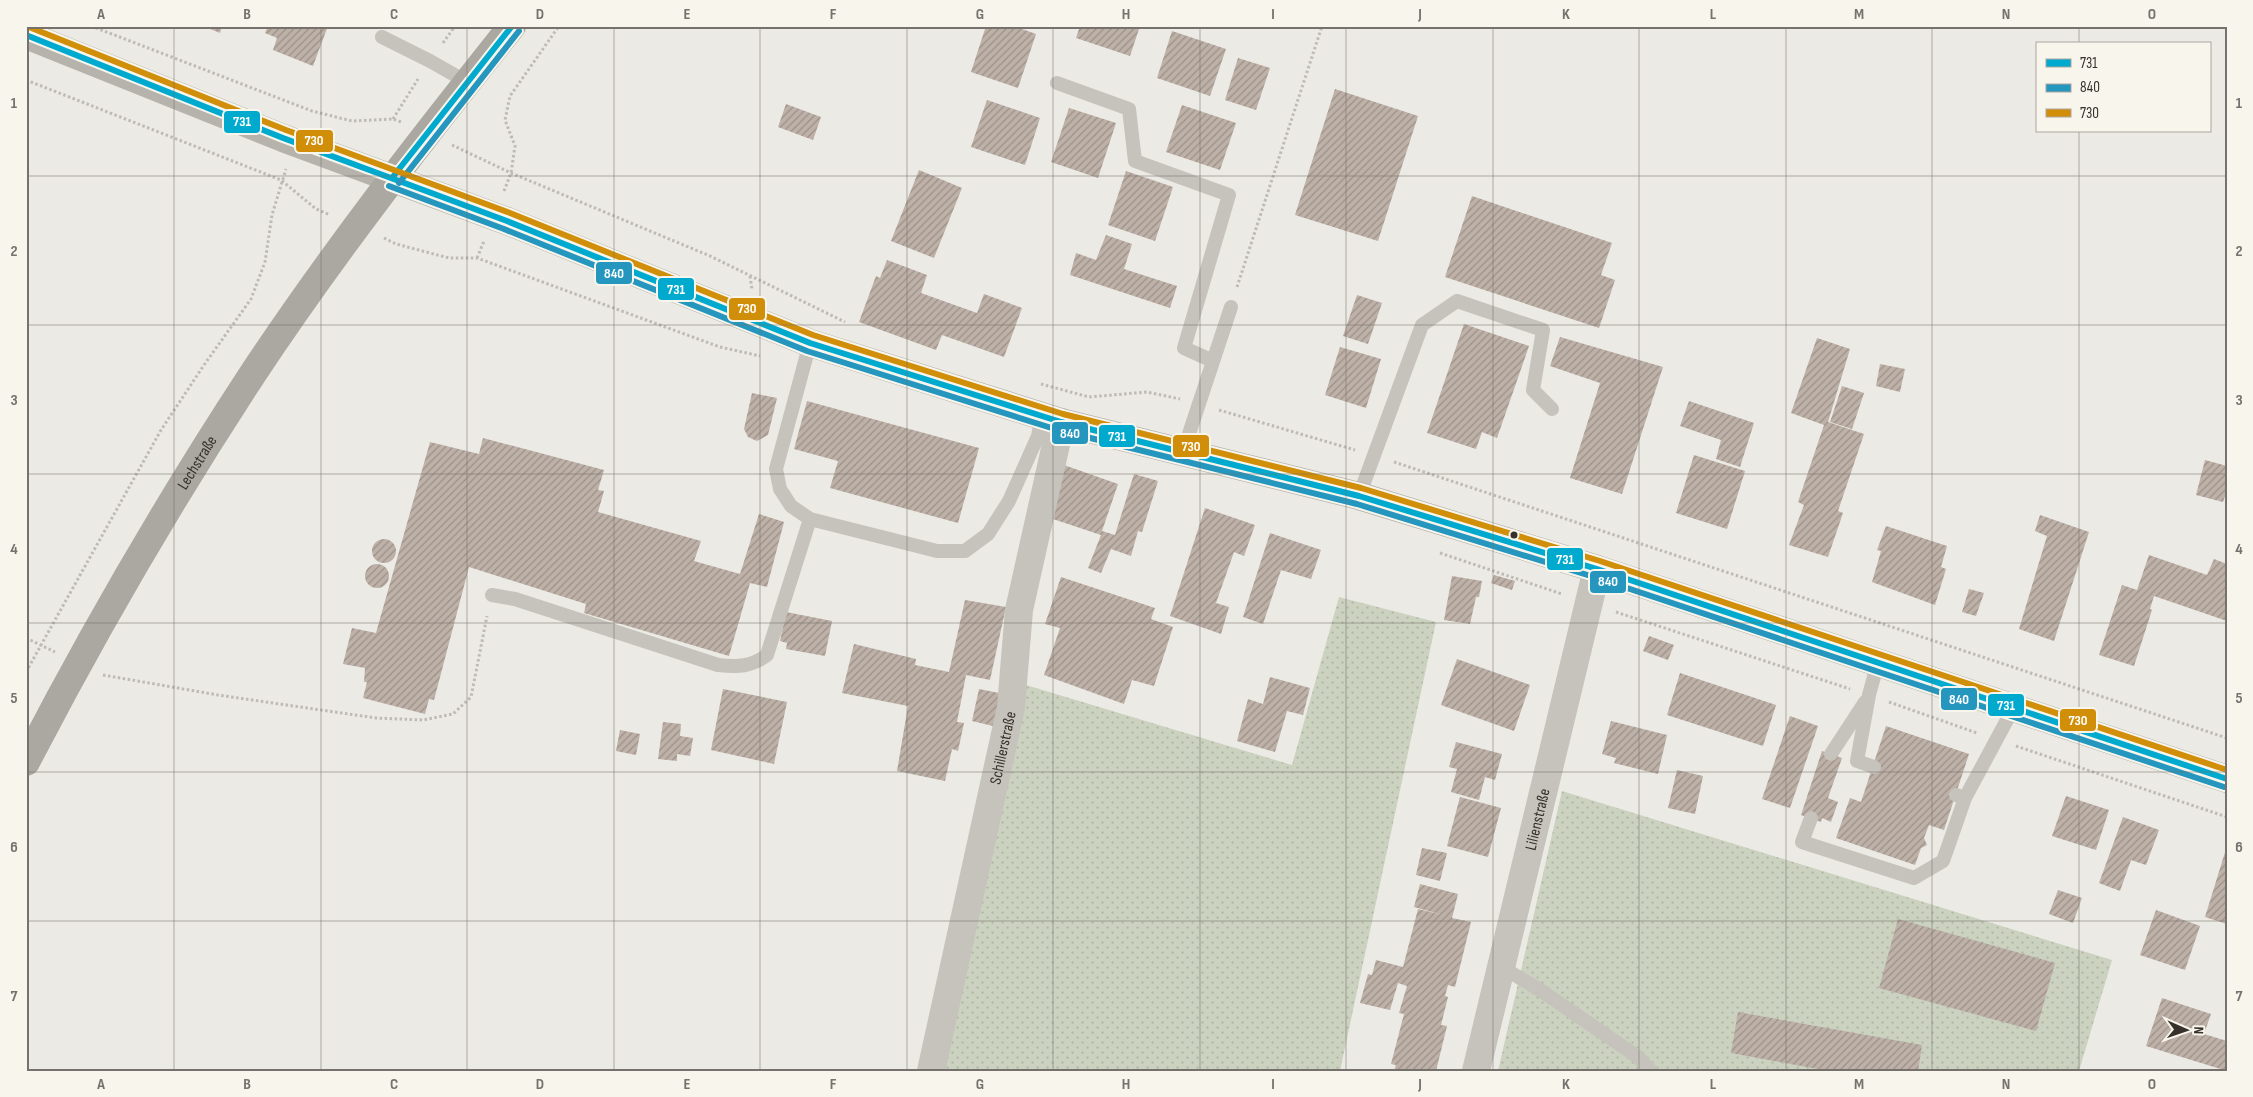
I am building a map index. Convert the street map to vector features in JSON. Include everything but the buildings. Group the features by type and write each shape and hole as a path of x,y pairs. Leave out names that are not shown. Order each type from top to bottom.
{"main road":[{"name":"Lechstraße","path":"26,762 77,663 162,516 252,374 392,178 512,26"}],"street":[{"path":"26,35 283,138 507,220 807,354 1051,419 1359,496 1598,569 2227,779"},
{"name":"Schillerstraße","path":"931,1071 1011,708 1019,610 1051,419"},
{"name":"Lilienstraße","path":"1476,1071 1598,569"}],"lane":[{"path":"382,37 430,60 468,82"},
{"path":"1057,83 1129,109 1135,161 1229,195 1184,348 1213,361"},
{"path":"1359,496 1422,325 1457,301 1543,330 1533,390 1552,409"},
{"path":"1183,452 1231,307"},
{"path":"807,354 776,469 780,490 791,506 810,519 937,551 965,551 988,534 1010,501 1038,436 1051,419"},
{"path":"492,595 515,599 718,665 739,667 756,663 766,655 810,519"},
{"path":"1874,767 1857,761 1869,695 1878,662"},
{"path":"1831,754 1869,695"},
{"path":"1811,818 1802,842 1914,878 1943,861 1961,796 1997,740 2014,707"},
{"path":"1500,966 1540,990 1638,1057 1651,1071"}],"path":[{"path":"91,26 312,111 352,121 393,119"},
{"path":"511,173 516,146 504,120 510,96 559,26"},
{"path":"1231,307 1322,26"},
{"path":"26,80 282,180 316,209 324,212"},
{"path":"482,159 511,173 710,256 750,275"},
{"path":"26,672 161,430 204,364 251,299 265,262 272,215 282,180"},
{"path":"385,239 396,244 450,258 478,258 720,347 807,354"},
{"path":"1437,552 1869,695 2227,817"},
{"path":"26,638 104,675 218,695 376,718 423,720 454,714 471,698 492,595"}],"green space":[{"path":"1339,597 1436,622 1340,1071 940,1071 1026,685 1292,765"},
{"path":"1562,791 2112,960 2079,1071 1498,1071"}],"transit line":[{"name":"731","path":"392,178 512,26"},
{"name":"730","path":"29,27 286,130 510,213 813,335 1063,414 1361,488 1600,561 2227,770"},
{"name":"840","path":"399,183 519,31"},
{"name":"731","path":"26,35 283,138 507,221 810,343 1061,422 1359,496 1597,569 2227,779"},
{"name":"840","path":"389,186 504,229 807,351 1058,430 1357,504 1594,577 2224,787"}]}
